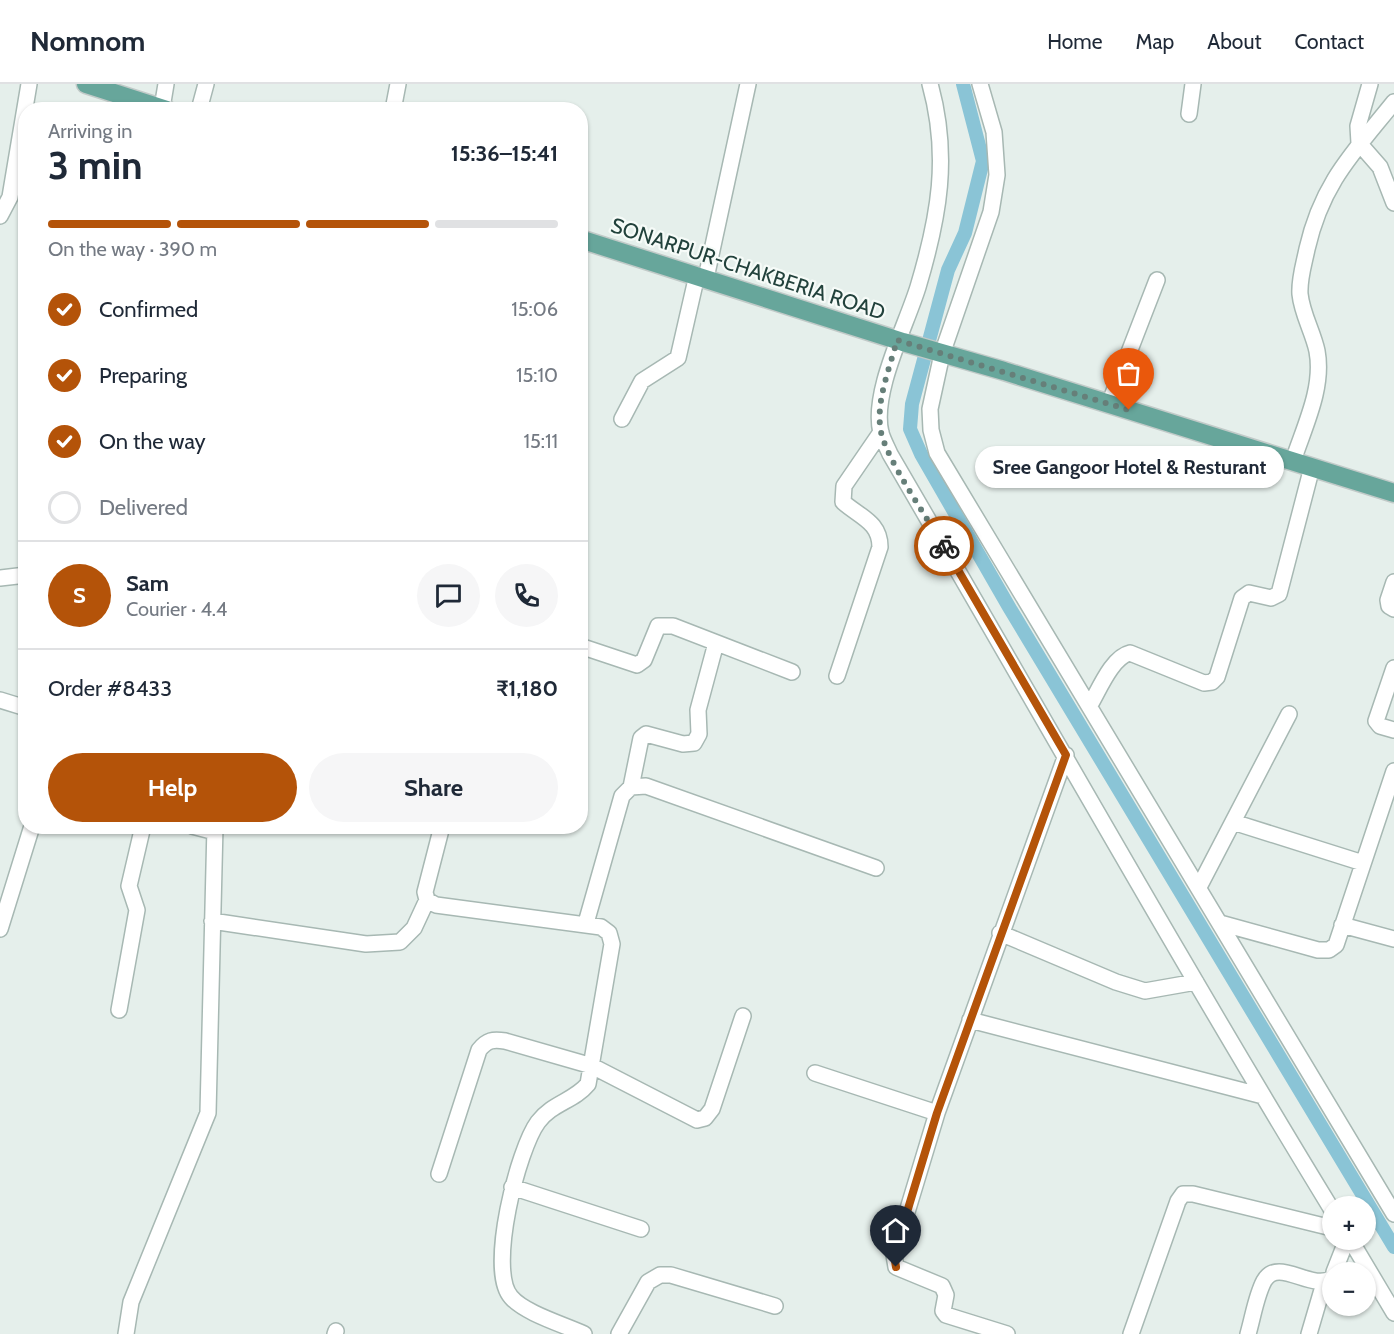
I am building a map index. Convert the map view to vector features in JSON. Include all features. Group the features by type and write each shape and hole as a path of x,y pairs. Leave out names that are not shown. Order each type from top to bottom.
{"main road":[{"path":"86,84 129,102"},
{"name":"SONARPUR-CHAKBERIA ROAD","path":"588,241 939,353"},
{"path":"939,353 1394,493"}],"street":[{"path":"26,102 29,84"},
{"path":"165,102 166,84"},
{"path":"201,102 206,84"},
{"path":"395,102 398,84"},
{"path":"622,419 642,381 678,358 702,277 748,84"},
{"path":"930,84 941,135 943,174 917,289 880,406 881,432 890,454 1196,982 1324,1196"},
{"path":"980,84 994,132 998,175 991,212 939,353 930,409 930,430 937,453 1394,1214"},
{"path":"1189,114 1193,84"},
{"path":"1370,84 1358,126 1359,143 1380,167 1394,203"},
{"path":"1293,461 1319,372 1317,350 1300,294 1301,276 1320,204 1331,181 1359,143 1394,102"},
{"path":"0,216 10,197 18,149"},
{"path":"1109,404 1157,280"},
{"path":"837,676 880,547 880,538 874,524 843,502 844,486 881,432"},
{"path":"1090,705 1117,661 1123,655 1130,653 1204,683 1212,682 1217,677 1242,598 1249,593 1270,598 1279,594 1312,467"},
{"path":"0,578 18,575"},
{"path":"1394,582 1388,600 1389,606 1394,609"},
{"path":"588,649 637,665 645,660 658,627 673,626 792,672"},
{"path":"586,923 622,796 631,787 640,738 646,734 683,744 694,743 699,735 698,710 716,643"},
{"path":"1394,668 1389,696 1376,721 1380,726 1394,730"},
{"path":"0,700 18,706"},
{"path":"1199,887 1289,714"},
{"path":"1007,1334 946,1315 943,1311 946,1296 942,1286 896,1267 894,1261 937,1113 1066,755"},
{"path":"1220,923 1318,950 1329,950 1336,945 1394,771"},
{"path":"631,787 646,786 876,868"},
{"path":"1233,822 1364,863"},
{"path":"0,929 30,834"},
{"path":"119,1010 137,910 129,886 141,834"},
{"path":"126,1334 131,1302 208,1113 215,834"},
{"path":"212,921 366,944 400,942 414,928 427,900 425,892 440,834"},
{"path":"427,900 436,905 586,923 601,927 609,933 612,944 588,1084 578,1096 554,1106 539,1121 525,1148 512,1188 505,1226 504,1282 510,1297 584,1334"},
{"path":"1342,926 1394,939"},
{"path":"1000,933 1116,982 1145,991 1196,982"},
{"path":"439,1174 479,1050 485,1042 494,1039 505,1041 592,1066 697,1120 705,1118 712,1109 743,1016"},
{"path":"970,1020 1263,1096"},
{"path":"815,1073 937,1113"},
{"path":"512,1188 641,1229"},
{"path":"1131,1334 1178,1201 1184,1194 1193,1194 1322,1226"},
{"path":"1355,1250 1394,1312"},
{"path":"1248,1334 1265,1279 1274,1272 1322,1277"},
{"path":"619,1334 648,1282 660,1275 671,1275 775,1306"},
{"path":"1309,1334 1322,1299"}],"waterway":[{"path":"963,84 983,161 965,233 948,270 912,404 910,429 921,454 1009,607 1394,1247"}],"way so far":[{"path":"944,546 890,454 881,432 880,406 897,340 1129,410"}],"place":[{"name":"Sree Gangoor Hotel & Resturant","path":"1129,410"}],"route":[{"path":"896,1267 894,1255 937,1113 1066,755 944,546"}]}
